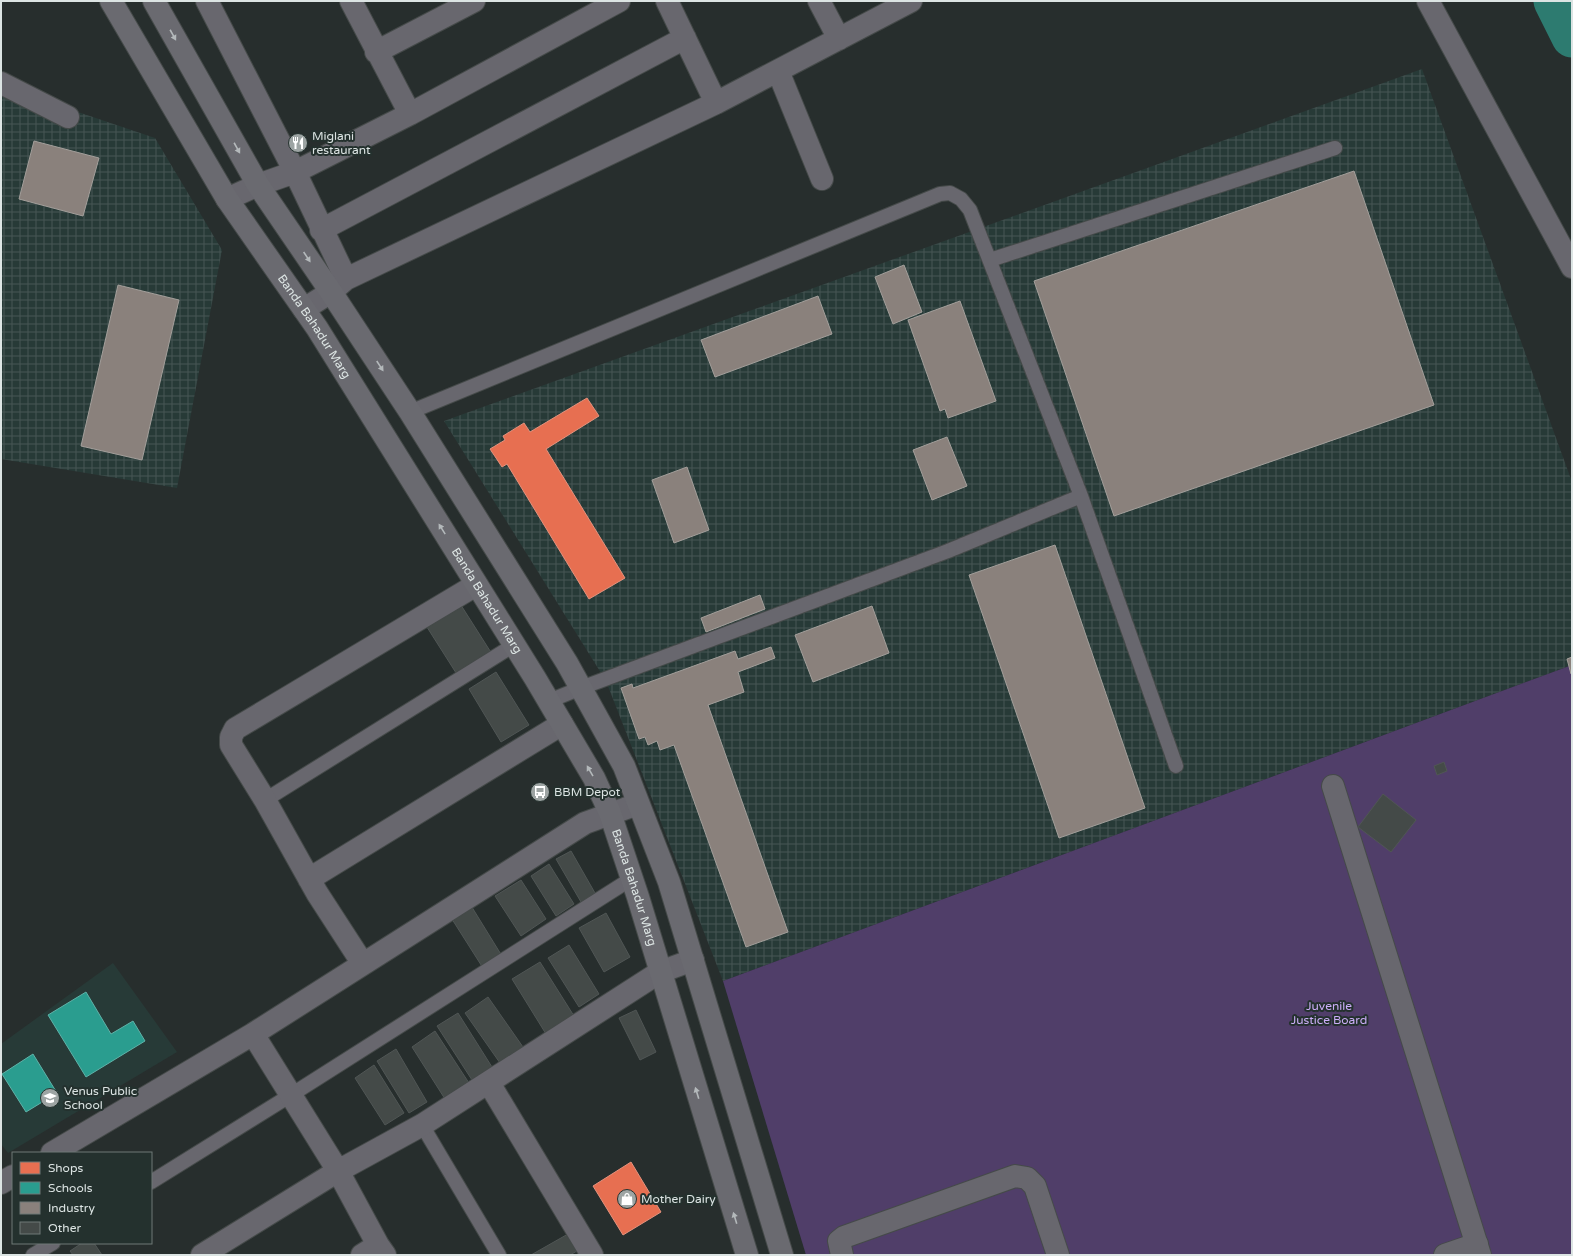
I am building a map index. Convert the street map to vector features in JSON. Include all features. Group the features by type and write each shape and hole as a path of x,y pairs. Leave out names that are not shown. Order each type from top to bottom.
{"street":[{"name":"Banda Bahadur Marg","path":"111,1 227,199 304,309 535,678 594,778 610,813 747,1255"},
{"path":"154,1 258,185 338,286 410,412 581,688 624,766 669,882 782,1255"},
{"path":"207,1 295,172 322,230 338,286"},
{"path":"351,1 376,52 410,114"},
{"path":"376,52 474,1"},
{"path":"227,199 258,185 295,172 410,114 619,1"},
{"path":"667,1 716,103"},
{"path":"819,1 839,39"},
{"path":"304,309 338,286 716,103 911,1"},
{"path":"1428,1 1572,268"},
{"path":"322,230 685,38"},
{"path":"778,71 822,179"},
{"path":"1,83 68,117"},
{"path":"363,964 309,879 265,800 231,745 230,736 235,729 476,585"},
{"path":"535,678 566,663"},
{"path":"309,879 562,724"},
{"path":"1333,786 1478,1250 1446,1255"},
{"path":"54,1152 254,1034 585,823 638,804"},
{"path":"202,1255 338,1171 422,1125 660,972 693,960"},
{"path":"254,1034 338,1171 375,1252"},
{"path":"489,1083 592,1255"},
{"path":"842,1255 839,1241 844,1236 1015,1176 1027,1178 1035,1186 1058,1255"},
{"path":"1,1183 12,1177"}],"lane":[{"path":"990,260 1334,148"},
{"path":"410,412 940,194 950,193 961,199 970,210 990,260 1081,496 1176,766"},
{"path":"549,701 941,554 1081,496"},
{"path":"265,800 514,645"},
{"path":"152,1181 292,1096 631,879"},
{"path":"422,1125 499,1255"},
{"path":"33,1255 50,1244"}],"shaded area":[{"path":"1422,69 1572,482 1572,665 723,981 606,681 444,421"},
{"path":"1,86 155,138 222,250 177,488 1,459"},
{"name":"Venus Public School","path":"113,963 177,1052 8,1153 1,1144 1,1044"}],"green space":[{"name":"Juvenile Justice Board","path":"1572,665 1572,1255 806,1255 723,981"}],"building: Shops":[{"path":"587,398 599,416 546,449 625,578 589,599 507,464 502,467 490,449 505,440 503,436 524,423 530,432"},
{"name":"Mother Dairy","path":"631,1162 661,1212 623,1235 593,1186"}],"building: Schools":[{"path":"86,992 111,1034 133,1021 145,1041 86,1077 48,1015"},
{"path":"33,1054 57,1093 26,1112 2,1074"}],"building: Industry":[{"path":"34,141 99,158 83,216 19,199"},
{"path":"1354,171 1434,405 1114,516 1034,281"},
{"path":"904,265 922,312 893,324 875,277"},
{"path":"118,285 179,300 142,460 81,446"},
{"path":"818,296 832,334 715,377 701,340"},
{"path":"960,301 996,401 948,418 945,409 940,411 908,320"},
{"path":"947,437 967,486 932,500 913,450"},
{"path":"687,467 709,530 674,543 652,480"},
{"path":"1055,545 1145,808 1059,838 969,575"},
{"path":"760,595 765,609 706,632 701,618"},
{"path":"872,606 889,653 813,682 795,635"},
{"path":"771,647 775,658 738,672 744,692 708,705 788,932 746,947 674,745 660,750 657,741 648,745 645,737 639,739 621,688 632,684 633,688 735,651 738,659"},
{"path":"1572,657 1572,674 1571,674 1567,659"}],"building: Other":[{"path":"459,602 492,654 458,676 425,624"},
{"path":"496,672 529,725 501,742 469,689"},
{"path":"1444,762 1447,771 1437,775 1434,766"},
{"path":"1383,794 1416,820 1391,852 1358,827"},
{"path":"571,851 595,893 581,902 556,859"},
{"path":"549,864 574,904 556,916 531,876"},
{"path":"521,880 546,919 521,936 495,896"},
{"path":"470,904 502,956 483,968 450,916"},
{"path":"606,913 630,957 604,972 579,928"},
{"path":"569,945 599,994 579,1007 548,958"},
{"path":"540,962 574,1016 546,1034 512,979"},
{"path":"488,997 523,1047 500,1063 465,1013"},
{"path":"636,1010 656,1052 640,1060 619,1018"},
{"path":"458,1013 492,1067 472,1080 437,1026"},
{"path":"435,1031 469,1083 445,1099 412,1047"},
{"path":"396,1049 427,1102 409,1113 377,1061"},
{"path":"374,1065 404,1113 385,1125 355,1078"},
{"path":"568,1234 577,1251 570,1255 531,1255"},
{"path":"80,1244 95,1244 102,1255 73,1255 70,1251"}],"waterway":[{"path":"1554,1 1572,37"}],"place":[{"name":"Miglani restaurant","path":"298,143"},
{"name":"BBM Depot","path":"540,792"},
{"name":"Venus Public School","path":"50,1098"},
{"name":"Mother Dairy","path":"627,1199"}]}
